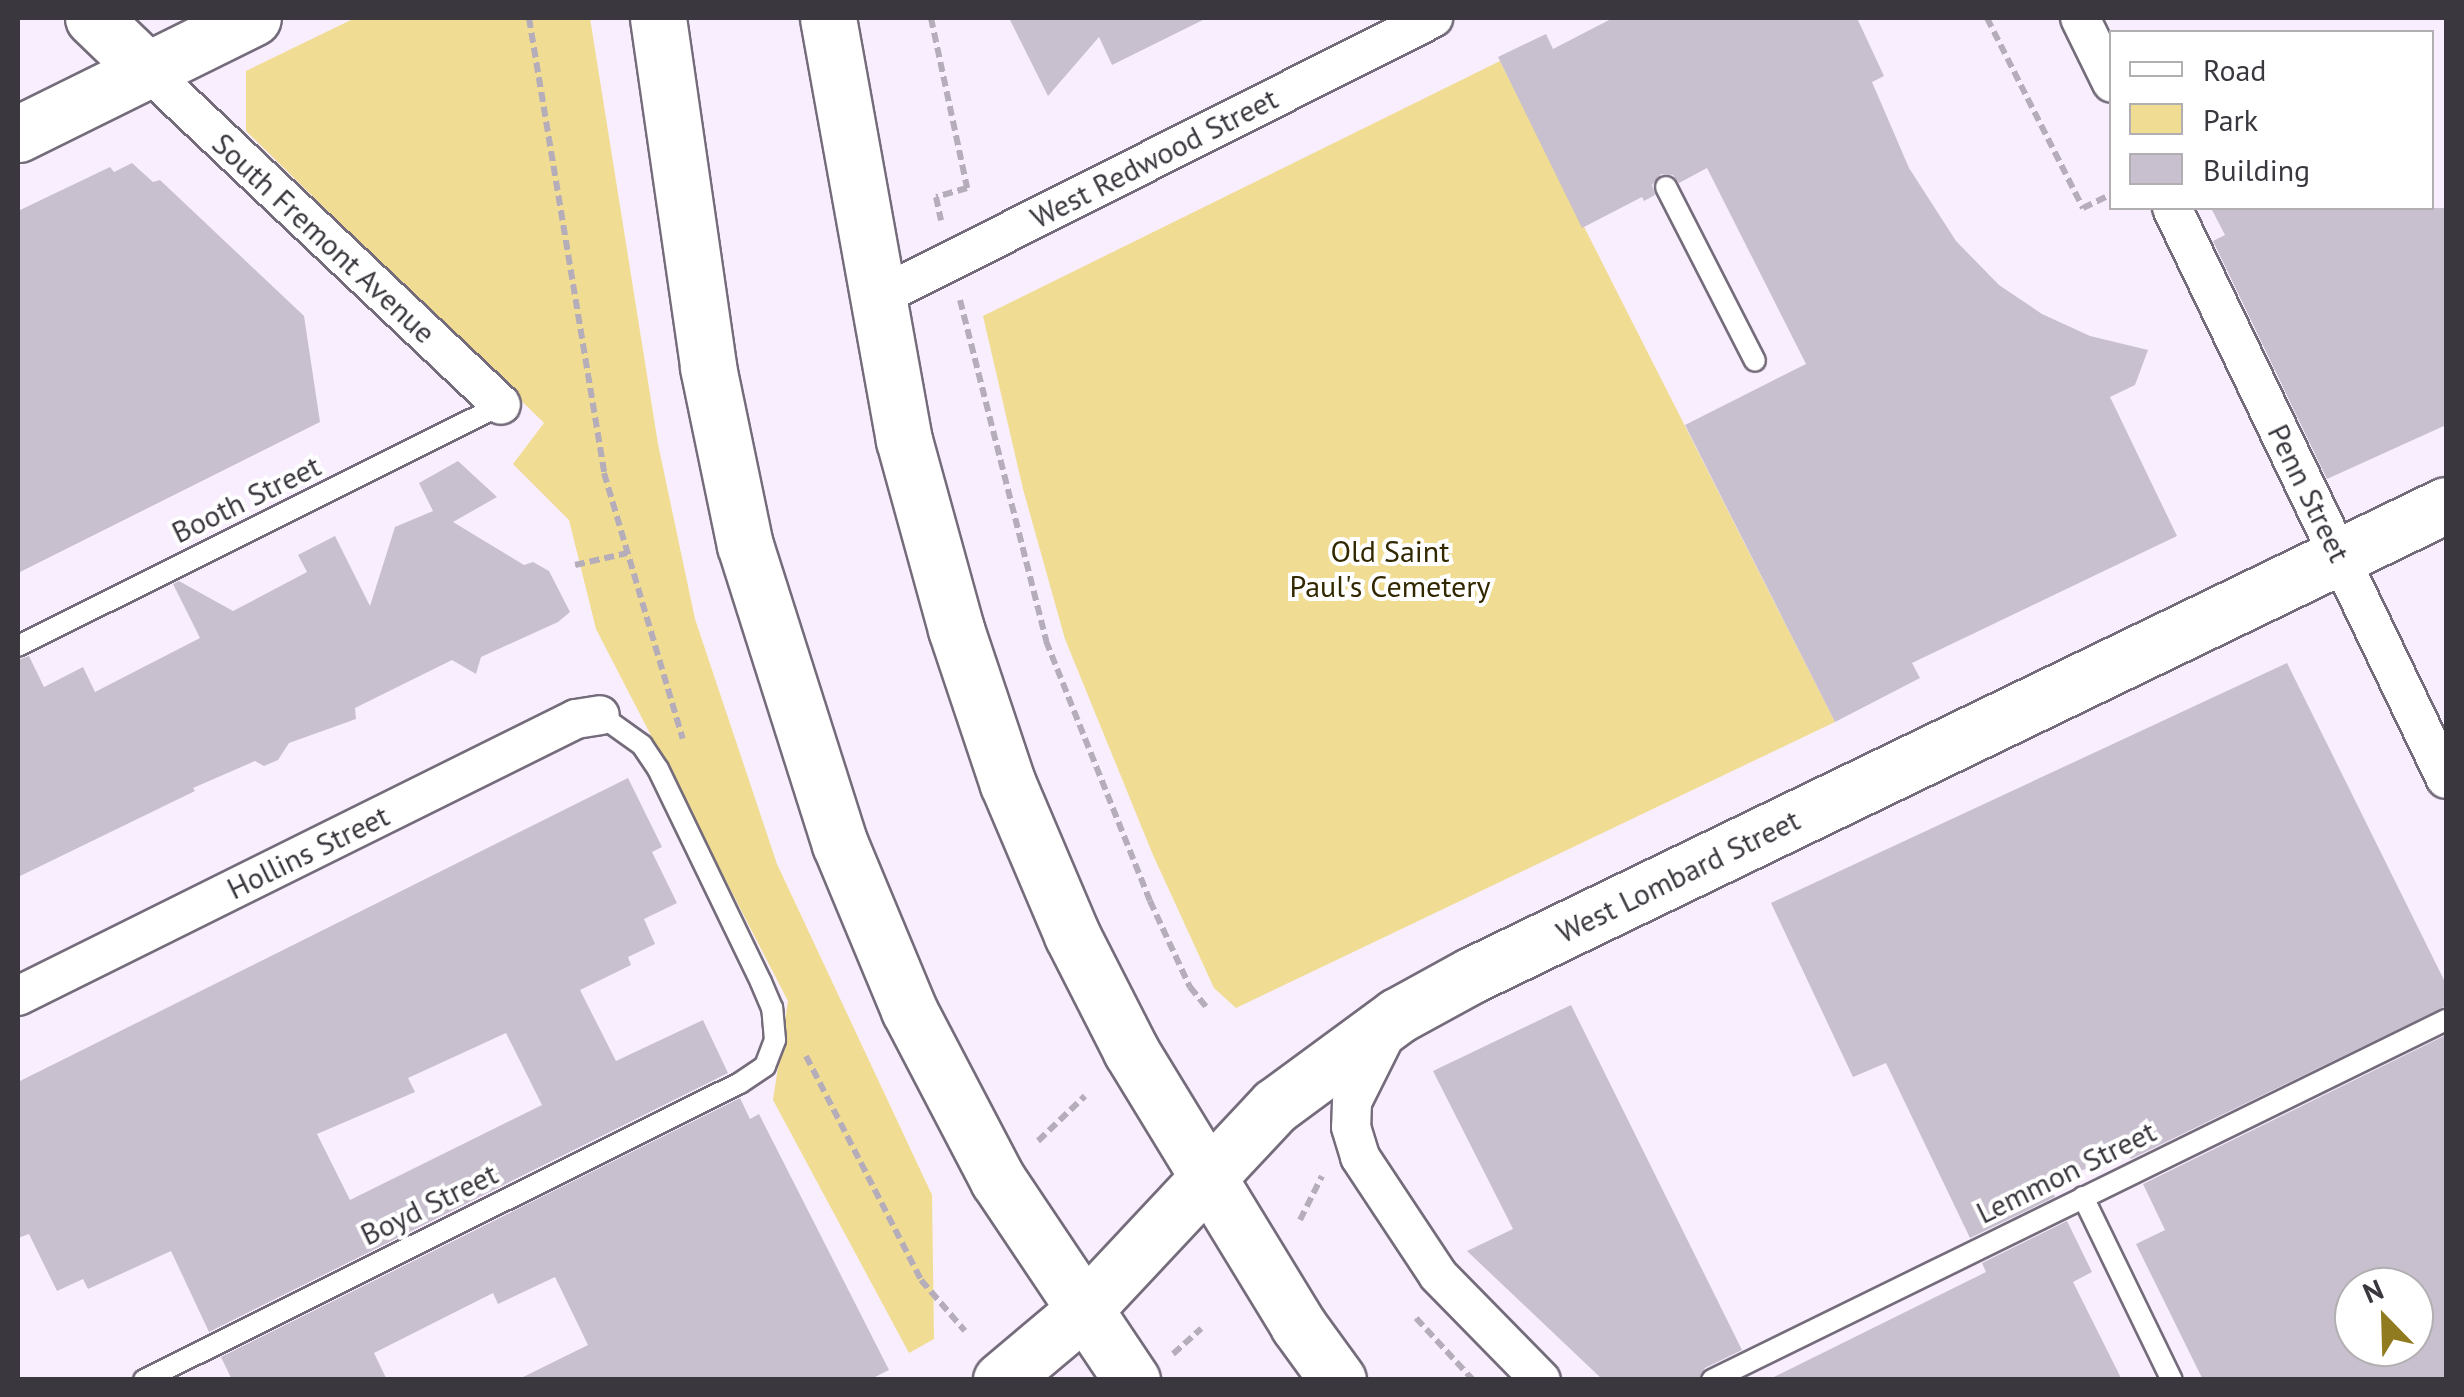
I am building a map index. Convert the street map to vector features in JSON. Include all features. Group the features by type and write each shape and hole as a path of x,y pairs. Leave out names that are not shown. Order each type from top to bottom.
{"main road":[{"path":"93,18 147,70"},
{"path":"18,134 254,18"},
{"path":"658,18 708,367 746,545 783,673 840,844 910,1010 998,1180 1083,1311 1152,1367"},
{"path":"828,18 875,299 920,505 1008,784 1072,935 1131,1051 1298,1326 1338,1380"},
{"name":"West Lombard Street","path":"1001,1380 1083,1311 1280,1101 1397,1016 1472,975 2446,504"}],"street":[{"name":"West Redwood Street","path":"875,299 1434,18"},
{"path":"2080,18 2109,77"},
{"name":"South Fremont Avenue","path":"147,70 501,405"},
{"name":"Penn Street","path":"2173,210 2446,779"},
{"name":"Hollins Street","path":"18,996 576,720 600,715"},
{"path":"1397,1016 1355,1090 1350,1113 1360,1157 1438,1275 1542,1380"}],"lane":[{"path":"1666,186 1755,361"},
{"name":"Booth Street","path":"18,646 501,405"},
{"name":"Boyd Street","path":"144,1380 740,1083 765,1066 775,1040 772,1008 658,769 642,744 600,715"},
{"name":"Lemmon Street","path":"1712,1380 2446,1020"},
{"path":"2082,1197 2172,1380"}],"path":[{"path":"529,18 604,473 688,758"},
{"path":"932,18 967,188"},
{"path":"1987,18 2083,208 2109,195"},
{"path":"963,311 1046,641 1150,902 1190,987 1207,1008"},
{"path":"575,565 627,553"},
{"path":"799,1042 921,1280 964,1330"},
{"path":"1038,1141 1085,1096"},
{"path":"1300,1220 1326,1170"},
{"path":"1152,1367 1201,1329"}],"green space":[{"path":"355,18 590,18 658,444 695,619 777,864 932,1195 934,1339 909,1353 773,1100 788,1001 596,629 569,520 513,464 544,423 246,131 246,71"},
{"name":"Old Saint Paul's Cemetery","path":"1500,61 1835,722 1236,1008 1214,988 1153,855 1065,639 1023,489 983,316"}],"building":[{"path":"1009,18 1207,18 1112,65 1099,37 1048,96"},
{"path":"1613,18 1857,18 1884,76 1872,82 1909,168 1956,241 1999,285 2042,314 2090,336 2148,350 2135,385 2110,397 2177,536 1912,663 1920,678 1835,722 1685,425 1806,364 1707,168 1679,183 1673,175 1661,174 1652,185 1655,195 1644,201 1642,197 1582,228 1498,57 1546,34 1553,49"},
{"path":"132,163 153,182 160,180 304,316 320,422 18,573 18,211 110,167 114,172"},
{"path":"2446,208 2446,425 2327,479 2213,241 2225,235 2212,210"},
{"path":"458,461 497,497 453,522 524,565 533,562 549,571 570,612 558,622 481,657 476,674 452,660 355,708 356,719 289,743 278,760 264,766 255,761 193,788 195,791 18,877 18,660 29,656 44,687 83,667 95,692 200,638 173,584 179,581 233,611 307,572 298,555 335,536 370,606 395,527 433,511 419,483"},
{"path":"2287,663 2446,984 2446,1006 2131,1159 2126,1149 2050,1186 2055,1197 1970,1238 1886,1063 1853,1077 1771,903"},
{"path":"628,778 662,847 652,852 677,903 644,919 655,944 628,957 631,965 580,990 616,1061 703,1020 728,1073 209,1332 171,1251 88,1289 83,1279 57,1291 29,1234 18,1238 18,1082","holes":["506,1033 542,1105 350,1200 317,1134 415,1092 408,1078"]},
{"path":"1571,1005 1742,1350 1705,1368 1698,1380 1603,1380 1467,1251 1513,1229 1433,1071"},
{"path":"2446,1035 2446,1380 2203,1380 2136,1244 2165,1230 2143,1184"},
{"path":"740,1098 750,1119 759,1114 889,1370 869,1380 517,1380 588,1345 555,1277 498,1304 493,1293 374,1353 387,1380 232,1380 221,1357"},
{"path":"2067,1221 2092,1272 2073,1282 2122,1380 1768,1380 1986,1272 1982,1263"}]}
